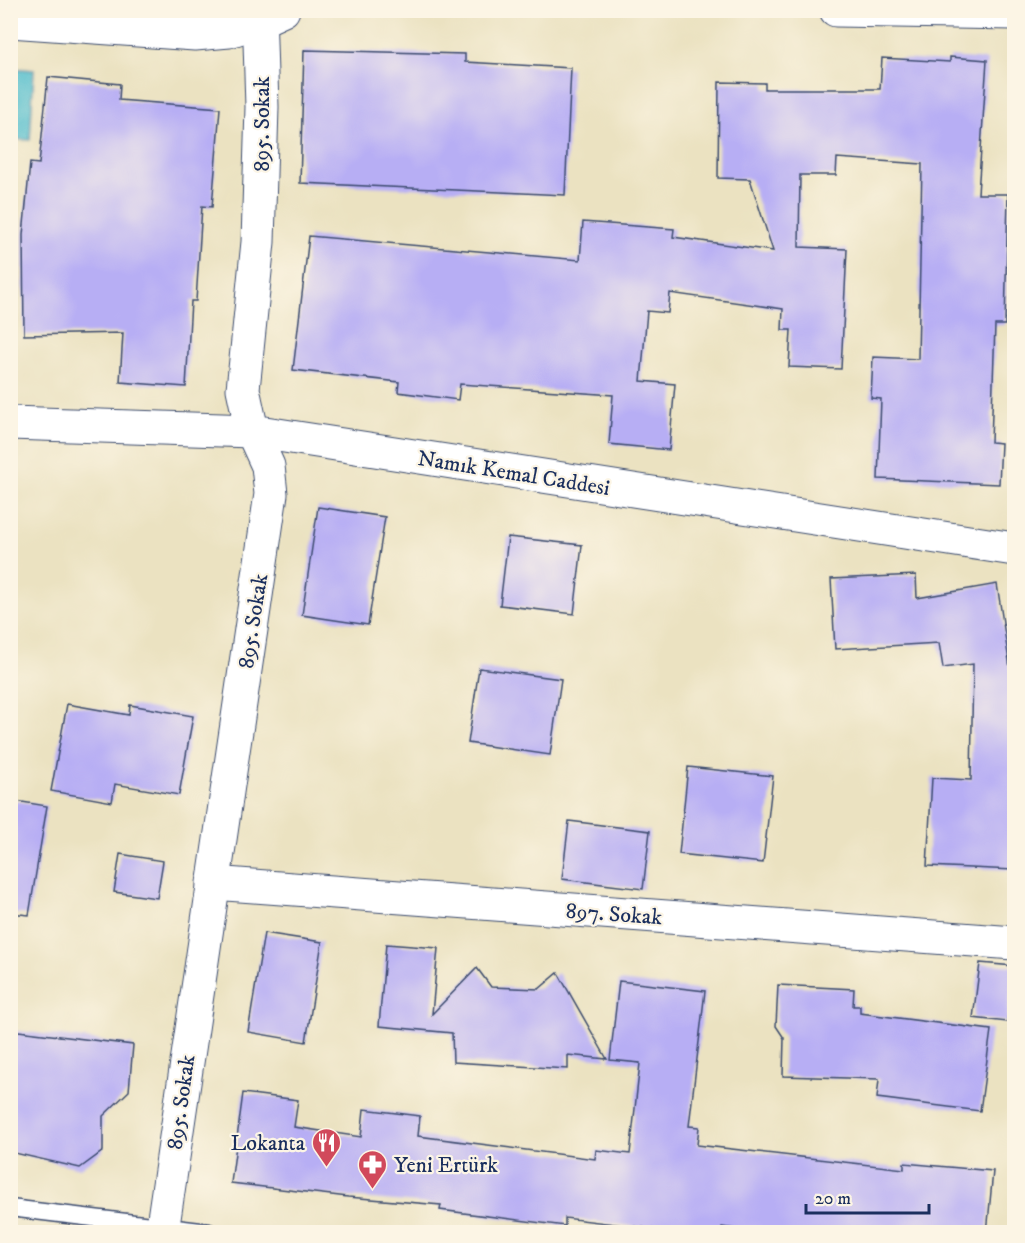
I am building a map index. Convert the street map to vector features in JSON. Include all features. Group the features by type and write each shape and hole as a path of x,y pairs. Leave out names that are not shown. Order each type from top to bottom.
{"street":[{"path":"836,10 1014,13"},
{"path":"10,21 195,34 228,31 267,14"},
{"name":"895. Sokak","path":"162,1230 271,494 268,465 252,431 243,389 258,242 267,14"},
{"name":"Namık Kemal Caddesi","path":"10,423 252,431 1014,549"},
{"name":"897. Sokak","path":"213,884 1014,943"}],"lane":[{"path":"10,1208 162,1230 208,1233"}],"water":[{"path":"11,68 34,70 30,140 11,139"}],"building":[{"path":"304,50 465,54 465,62 571,68 565,195 300,183"},
{"path":"950,57 987,60 978,194 1008,194 1005,325 995,325 991,442 1001,443 999,484 878,479 881,399 871,398 873,357 918,359 922,164 837,158 836,175 800,175 799,247 847,249 841,369 789,367 791,330 782,330 783,309 670,293 668,313 647,311 641,381 675,384 669,450 609,444 613,395 460,384 458,400 398,392 399,382 293,370 309,236 580,260 583,222 674,229 673,237 773,251 750,179 718,178 719,82 765,83 765,89 880,89 882,58 950,62"},
{"path":"48,77 120,84 119,100 220,108 212,207 202,206 196,301 191,301 186,387 120,382 123,333 24,335 23,235 30,163 39,164"},
{"path":"318,507 385,517 368,625 302,615"},
{"path":"508,537 582,545 574,614 500,605"},
{"path":"916,575 917,598 997,584 1011,674 1014,674 1014,870 927,866 932,778 971,780 973,664 943,668 939,643 835,649 831,579"},
{"path":"479,668 561,679 550,755 468,743"},
{"path":"67,704 129,715 130,705 193,716 179,795 115,784 112,802 51,791"},
{"path":"688,767 773,776 763,863 679,854"},
{"path":"10,800 47,806 29,915 10,913"},
{"path":"569,821 650,831 643,889 562,879"},
{"path":"120,854 163,861 157,898 114,892"},
{"path":"264,933 322,942 306,1042 248,1032"},
{"path":"386,944 438,948 432,1014 477,968 491,987 539,989 558,973 607,1059 568,1055 568,1069 453,1062 452,1033 379,1026"},
{"path":"980,963 1014,966 1007,1022 973,1018"},
{"path":"619,981 705,991 689,1126 699,1127 697,1145 904,1169 904,1163 993,1171 987,1233 766,1233 722,1227 721,1233 689,1233 565,1218 565,1226 440,1210 441,1205 231,1183 243,1093 298,1100 294,1127 361,1137 364,1109 420,1116 418,1136 595,1159 596,1150 630,1154 640,1063 610,1060"},
{"path":"778,985 854,989 853,1006 860,1006 860,1013 991,1030 980,1111 877,1098 879,1079 783,1076 784,1038 776,1026"},
{"path":"10,1030 133,1045 129,1091 103,1116 103,1151 80,1168 10,1152"}],"place":[{"name":"Lokanta","path":"326,1168"},
{"name":"Yeni Ertürk","path":"373,1190"}]}
